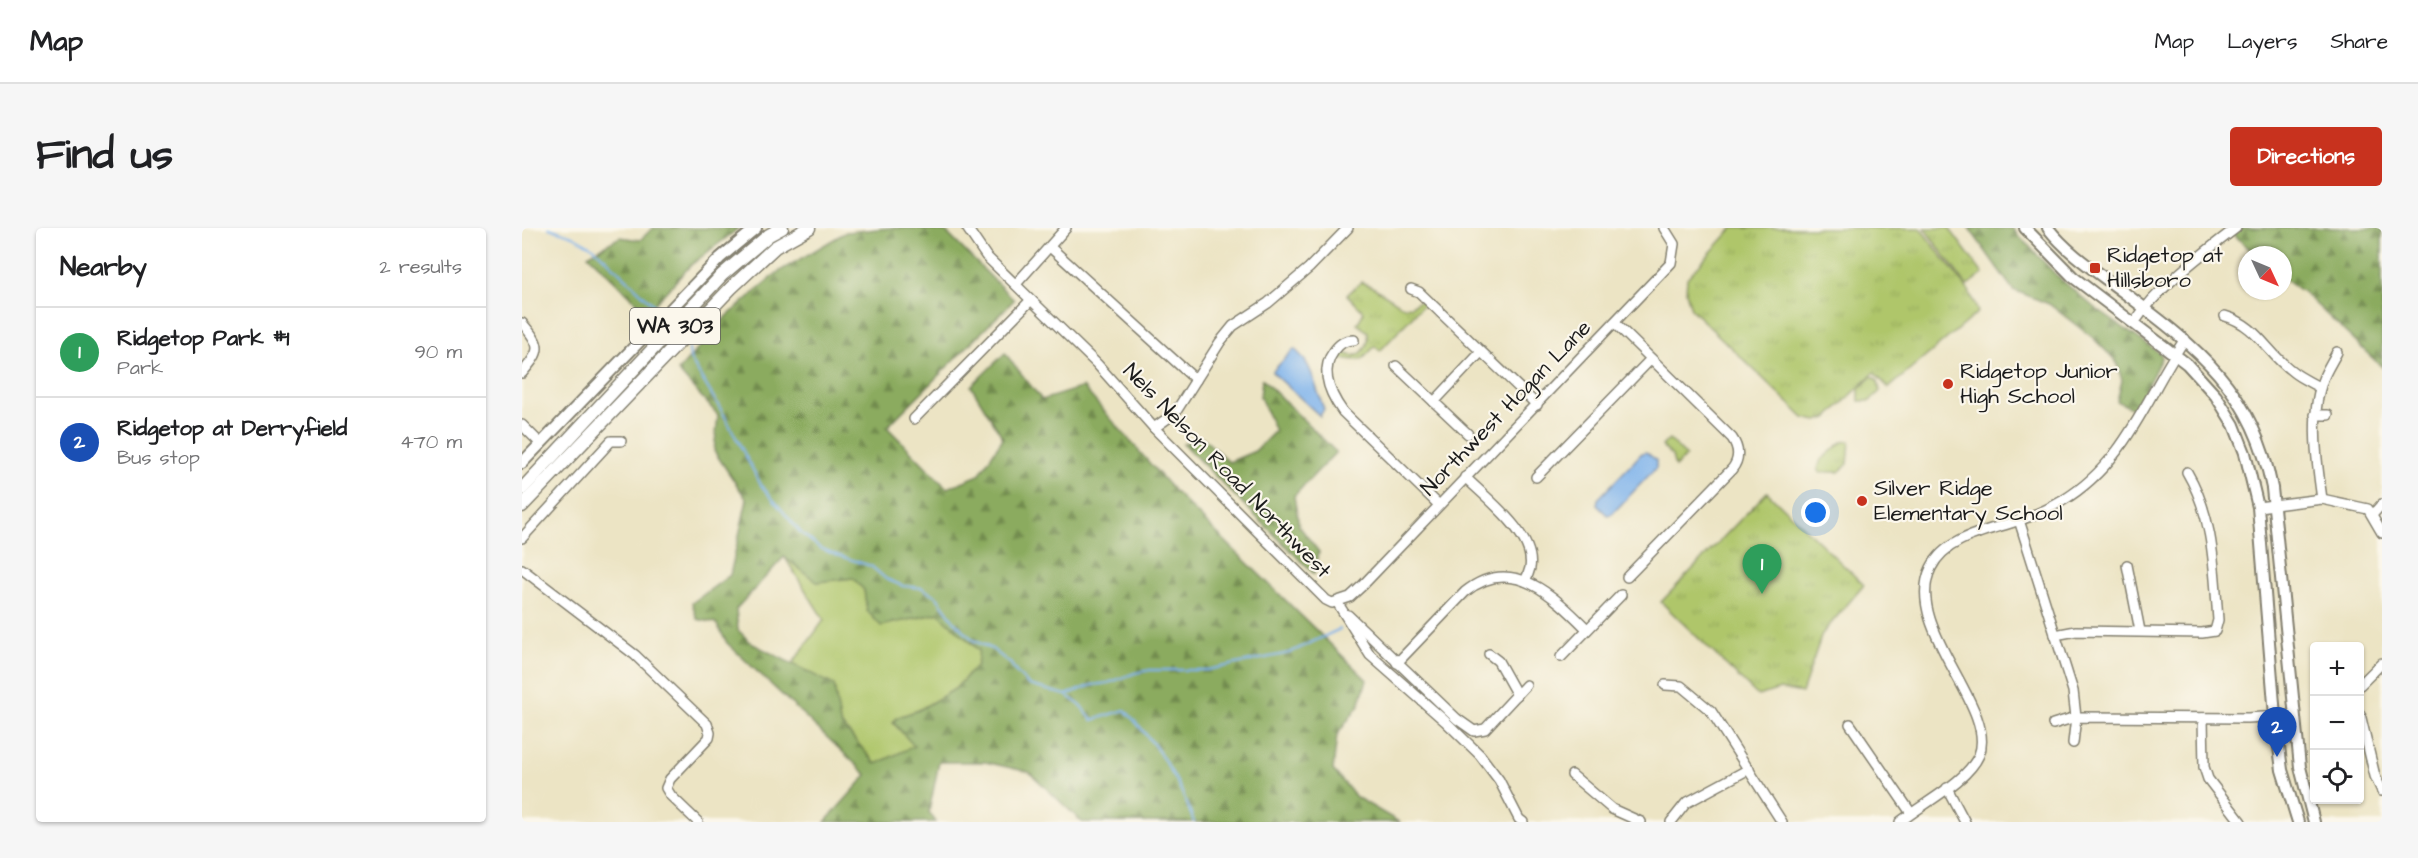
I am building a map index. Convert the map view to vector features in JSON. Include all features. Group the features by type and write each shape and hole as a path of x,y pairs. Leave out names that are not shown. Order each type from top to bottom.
{"highway":[{"name":"WA 303","path":"522,489 722,275 769,235 782,228"},
{"name":"WA 303","path":"522,506 739,281 775,247 809,228"}],"main road":[{"path":"522,463 720,258 756,228"},
{"path":"2025,228 2073,277 2175,353 2207,385 2234,425 2245,453 2258,507 2275,716 2284,779 2298,822"},
{"path":"2048,228 2075,256 2185,339 2220,375 2248,413 2268,467 2275,506 2300,767 2314,822"}],"street":[{"name":"Nels Nelson Road Northwest","path":"967,228 986,256 1097,364 1154,428 1326,600 1339,605 1370,655 1480,755 1499,780 1523,822"},
{"path":"1016,284 1066,228"},
{"path":"1154,428 1175,413 1220,342 1233,326 1268,303 1309,268 1348,228"},
{"name":"Northwest Hogan Lane","path":"1339,605 1350,597 1537,405 1671,263 1674,244 1664,228"},
{"path":"2134,323 2144,308 2209,248 2236,228"},
{"path":"1050,248 1196,380"},
{"path":"1411,289 1419,292 1537,405"},
{"path":"914,419 1031,300"},
{"path":"2224,316 2238,320 2256,334 2292,372 2320,388"},
{"path":"522,323 538,341 538,349 534,359 522,373"},
{"path":"1615,323 1732,438 1737,446 1738,455 1737,463 1732,469 1627,577"},
{"path":"1900,822 1967,772 1978,755 1982,741 1979,721 1926,606 1926,582 1936,559 1951,546 1970,536 2019,520 2062,501 2090,480 2111,460 2130,435 2185,339"},
{"path":"1354,340 1344,341 1339,345 1327,363 1328,382 1334,399 1343,412 1439,505"},
{"path":"1434,402 1481,352"},
{"path":"2322,499 2315,415 2320,388 2337,352"},
{"path":"1536,477 1651,358"},
{"path":"1396,366 1468,434"},
{"path":"2315,415 2328,415"},
{"path":"522,425 540,444"},
{"path":"522,538 611,441 621,441"},
{"path":"2055,635 2076,631 2202,633 2215,631 2218,620 2211,531 2196,488 2187,472"},
{"path":"1465,477 1523,536 1530,556 1530,567 1525,581"},
{"path":"2258,507 2322,499 2368,508 2382,533"},
{"path":"2373,514 2382,504"},
{"path":"2019,520 2073,692 2076,717 2073,744"},
{"path":"2127,565 2140,631"},
{"path":"522,569 635,655 707,723 709,738 670,779 666,788 670,795 698,822"},
{"path":"1397,663 1474,584 1498,577 1536,585 1556,597 1587,629"},
{"path":"1561,657 1621,595"},
{"path":"1339,605 1397,663 1457,719 1474,731 1485,729 1526,685"},
{"path":"1489,654 1498,661 1517,695"},
{"path":"2364,682 2382,663"},
{"path":"1665,685 1681,686 1703,703 1722,725 1782,822"},
{"path":"2053,724 2076,717 2203,718 2294,715"},
{"path":"2203,718 2204,767 2208,779 2241,822"},
{"path":"1850,724 1911,813"},
{"path":"2364,732 2374,776 2382,791"},
{"path":"1671,822 1686,803 1749,769"},
{"path":"1572,775 1612,809 1641,822"},
{"path":"1947,788 1965,822"}],"green space":[{"path":"653,228 739,228 691,265 647,312 588,255 620,237 640,240"},
{"path":"918,228 946,232 1014,300 887,427 947,488 979,475 1003,438 971,386 1005,353 1042,400 1083,387 1174,491 1367,680 1359,705 1337,735 1333,770 1356,797 1399,822 1082,822 1029,772 985,762 939,762 929,812 936,822 825,822 867,775 727,643 716,623 697,619 692,603 730,575 747,500 714,451 718,415 678,371 724,319 778,272 846,232","holes":["784,557 817,582 853,578 864,590 867,611 881,626 938,613 979,650 977,665 955,689 919,710 898,717 893,722 914,746 876,764 840,723 834,685 751,643 738,630 736,609"]},
{"path":"1733,228 1920,228 1969,291 1978,312 1889,388 1874,373 1827,418 1817,421 1804,418 1691,309 1686,292 1687,278"},
{"path":"1924,228 1949,228 1983,274 1967,286"},
{"path":"1969,228 2012,228 2057,276 2096,309 2161,354 2135,410 2117,401 2122,380 2116,361 2093,338 2049,304 2013,290"},
{"path":"2227,228 2382,228 2382,367 2292,284 2292,246 2246,246"},
{"path":"1361,282 1404,307 1421,300 1424,304 1380,351 1375,346 1362,360 1337,359 1339,354 1359,354 1366,347 1368,332 1357,324 1364,312 1347,295"},
{"path":"1872,376 1878,382 1880,391 1870,401 1859,401 1859,389"},
{"path":"1262,379 1336,452 1294,496 1299,526 1319,552 1314,574 1183,444 1202,437 1229,462 1255,451 1275,431 1260,397"},
{"path":"1669,439 1686,456 1675,467 1672,456 1662,446"},
{"path":"1850,441 1848,464 1839,472 1820,472 1818,469 1821,460 1842,442"},
{"path":"1767,492 1864,585 1822,634 1802,693 1780,689 1758,696 1661,602"},
{"path":"784,556 817,582 853,578 864,590 867,611 905,621 939,613 979,651 977,665 955,689 919,710 899,717 893,723 915,746 876,764 840,723 834,686 792,664 824,620"}],"water":[{"path":"1294,349 1305,361 1313,376 1324,409 1320,416 1272,372"},
{"path":"1646,452 1656,460 1656,468 1612,514 1607,515 1597,505 1598,499 1642,453"}],"waterway":[{"path":"549,228 573,236 594,248 655,306"},
{"path":"689,349 690,359 723,413 761,485 801,533 820,548 871,566 886,579 903,586 922,588 936,596 955,622 973,640 992,649 1011,664 1029,685 1066,695 1080,705 1092,720 1125,710 1166,762 1182,791 1194,822"},
{"path":"1066,695 1092,685 1108,683 1150,670 1207,670 1289,653 1340,629"}],"place":[{"name":"Ridgetop at Hillsboro","path":"2095,268"},
{"name":"Ridgetop Junior High School","path":"1948,384"},
{"name":"Silver Ridge Elementary School","path":"1862,501"},
{"name":"Ridgetop Park #1","path":"1762,594"},
{"name":"Ridgetop at Derryfield","path":"2277,757"}]}
